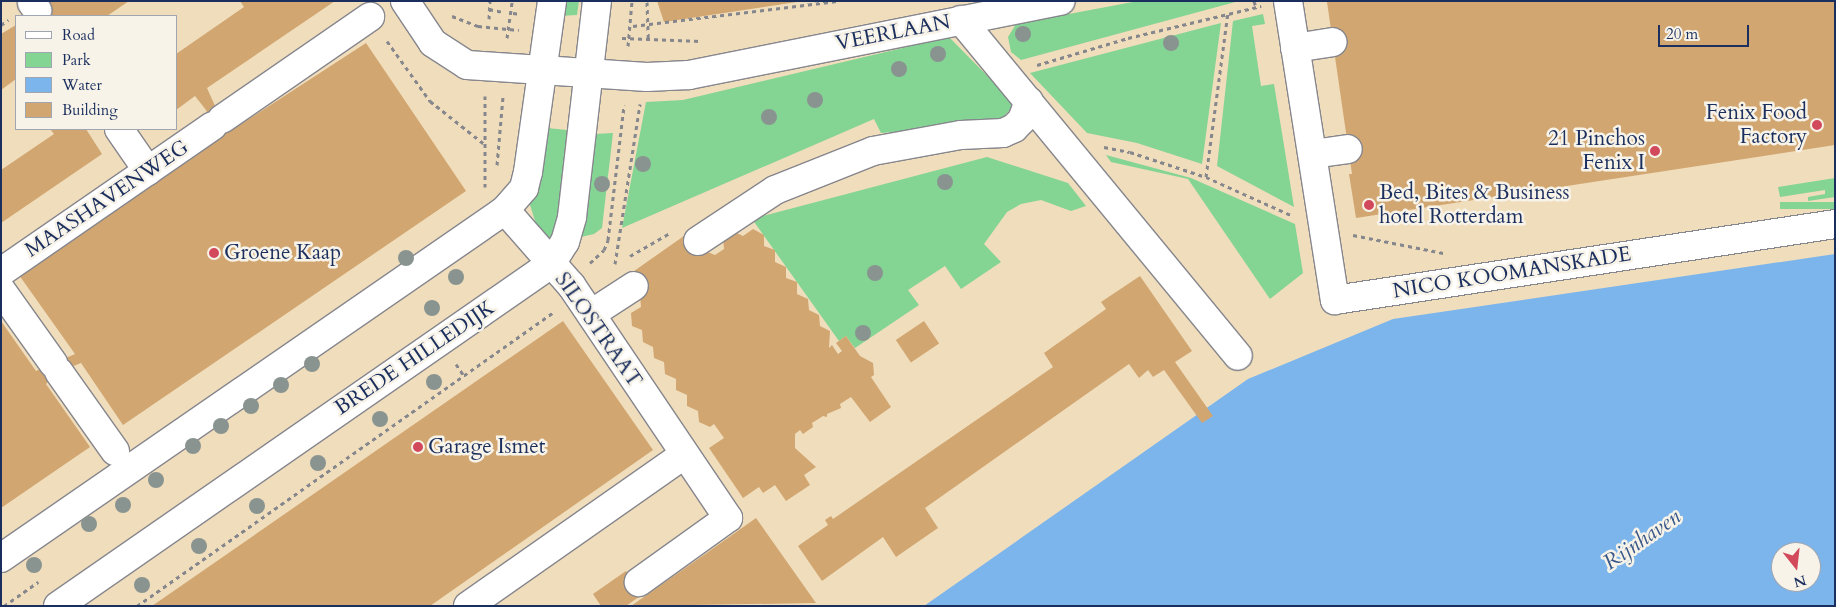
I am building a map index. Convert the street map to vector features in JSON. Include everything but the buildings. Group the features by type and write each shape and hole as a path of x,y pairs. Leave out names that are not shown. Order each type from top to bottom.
{"street":[{"name":"VEERLAAN","path":"405,1 433,43 467,65 674,77 1061,1"},
{"path":"1,558 505,210 524,188 528,172 552,1"},
{"name":"BREDE HILLEDIJK","path":"58,606 551,264 565,242 572,218 586,73 597,1"},
{"name":"NICO KOOMANSKADE","path":"1288,1 1335,300 1835,224"},
{"name":"MAASHAVENWEG","path":"1,272 370,17"},
{"path":"961,20 1064,142 1238,356"},
{"path":"1295,48 1333,42"},
{"path":"698,241 775,190 873,151 961,134 1003,132 1014,128 1022,120 1029,101"},
{"path":"120,130 148,171"},
{"path":"1313,154 1348,149"},
{"name":"SILOSTRAAT","path":"505,210 590,314 728,518 639,582"},
{"path":"590,314 634,286"},
{"path":"1,290 115,451"},
{"path":"468,606 684,455"}],"path":[{"path":"489,19 490,1"},
{"path":"507,38 512,1"},
{"path":"627,57 632,1"},
{"path":"647,1 648,39"},
{"name":"VEERLAAN","path":"633,26 648,26 836,1"},
{"path":"1254,1 1256,7"},
{"path":"1008,75 1128,38 1228,13 1288,1"},
{"path":"489,10 503,12"},
{"path":"447,11 463,22 528,30"},
{"path":"1206,177 1228,13"},
{"path":"370,17 430,100 484,143"},
{"path":"591,36 712,42 719,49 725,67"},
{"path":"496,170 503,98"},
{"path":"1064,142 1130,152 1206,177 1324,230 1445,253"},
{"path":"615,266 672,232"},
{"name":"BREDE HILLEDIJK","path":"453,360 464,376"}],"green space":[{"path":"560,1 579,1 577,15 558,16"},
{"path":"1138,1 1239,1 1021,60 1011,52 1008,37 1016,24"},
{"path":"1263,14 1265,24 1252,26 1261,86 1274,84 1294,207 1217,166 1233,21"},
{"path":"1221,23 1202,164 1137,143 1087,133 1030,73"},
{"path":"949,37 1015,104 997,124 881,133 874,119 622,228 646,102 683,100"},
{"path":"547,128 567,130 565,190 553,238 548,239 538,230 530,205"},
{"path":"613,133 602,228 594,234 581,237 594,134"},
{"path":"1106,155 1191,178 1295,224 1303,273 1270,299 1188,179 1111,162"},
{"path":"987,157 1068,183 1086,206 1071,211 1041,200 1021,204 1007,212 984,244 1001,262 961,289 945,266 908,290 919,305 855,348 846,336 839,341 752,219"},
{"path":"1835,178 1835,197 1808,201 1808,197 1825,194 1825,190 1780,197 1778,187"},
{"path":"1780,202 1835,202 1835,209 1780,209"}],"water":[{"name":"Rijnhaven","path":"1835,254 1835,606 924,606 1248,379 1393,319"}],"place":[{"name":"Fenix Food Factory","path":"1817,125"},
{"name":"21 Pinchos Fenix I","path":"1655,151"},
{"name":"Bed, Bites & Business hotel Rotterdam","path":"1369,205"},
{"name":"Groene Kaap","path":"214,253"},
{"name":"Garage Ismet","path":"418,447"}]}
